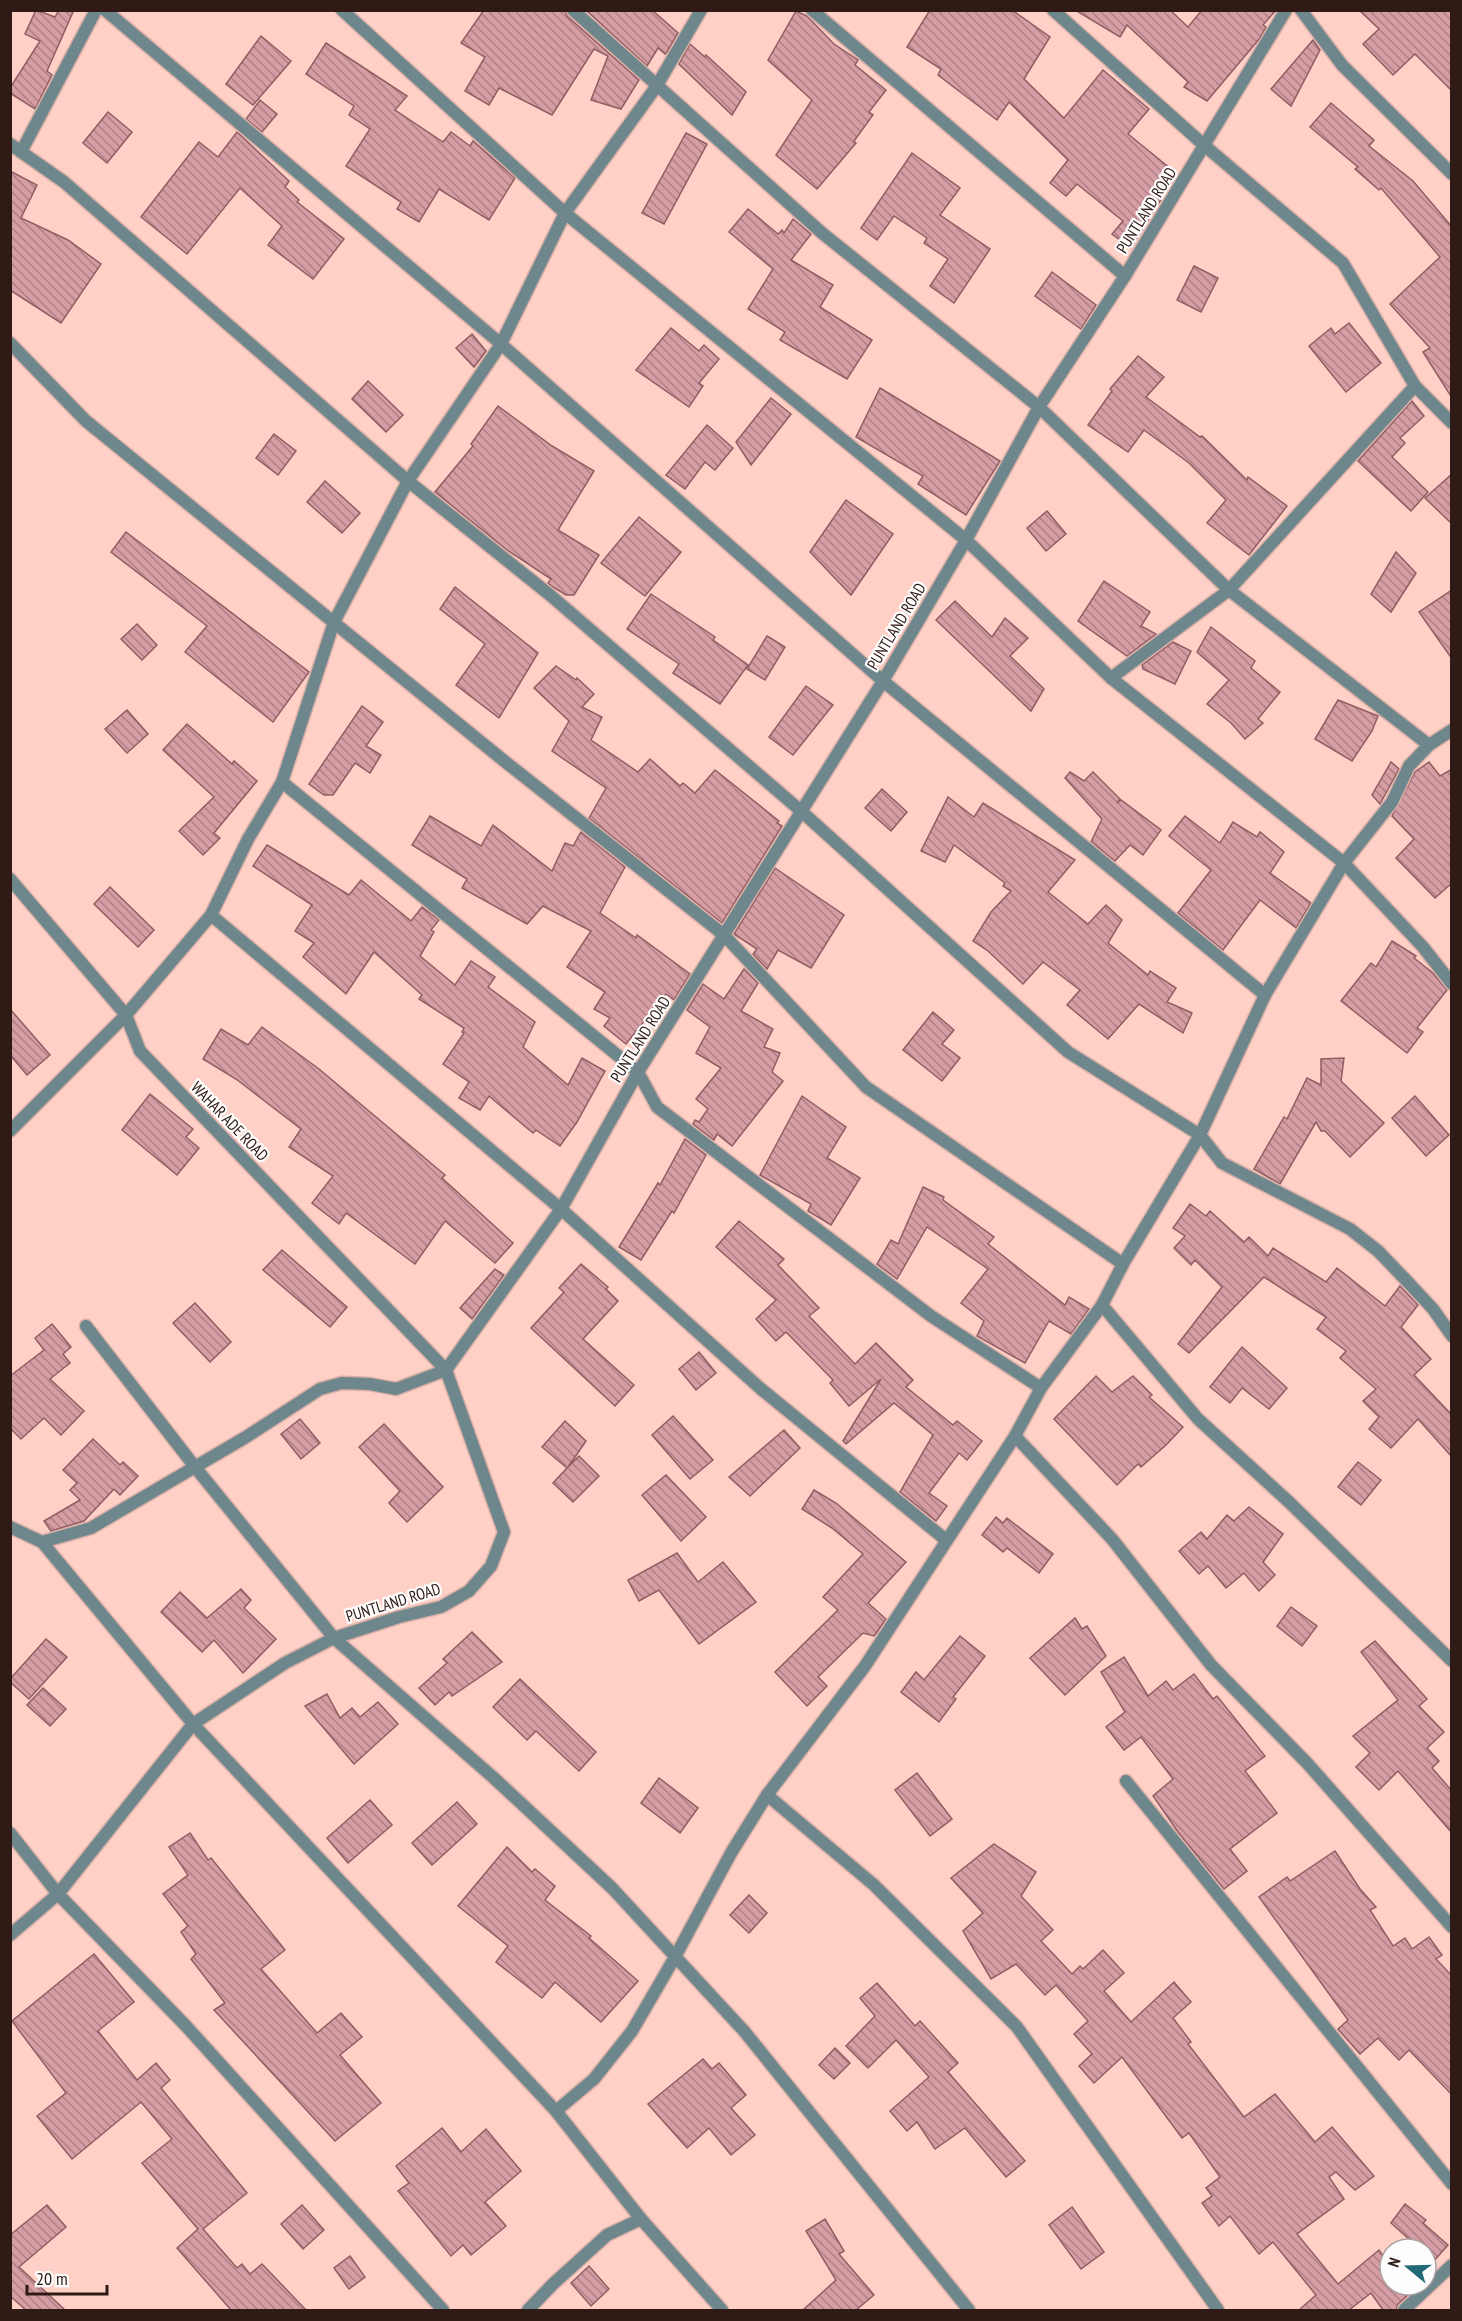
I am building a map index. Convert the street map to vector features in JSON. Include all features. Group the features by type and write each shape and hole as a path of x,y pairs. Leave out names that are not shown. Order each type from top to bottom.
{"street":[{"path":"96,10 16,148 64,182 408,481 550,595 801,811 1068,1052 1200,1135 1222,1163 1350,1229 1378,1251 1433,1309 1452,1336"},
{"path":"105,10 501,344 883,681 1265,995"},
{"path":"342,10 565,213 966,540 1111,678 1344,864 1423,947 1452,984"},
{"path":"573,10 656,87 822,233 1039,407 1229,590 1429,745"},
{"path":"10,1131 126,1015 211,915 248,839 282,782 334,622 408,481 501,344 565,213 656,87 701,10"},
{"path":"812,10 1125,276"},
{"path":"1053,10 1205,146 1343,263 1415,386 1452,423"},
{"name":"PUNTLAND ROAD","path":"10,1935 58,1894 193,1724 285,1663 334,1638 399,1617 441,1607 469,1591 491,1566 504,1532 446,1370 561,1209 638,1072 883,681 966,540 1039,407 1125,276 1286,10"},
{"path":"1301,10 1342,65 1452,174"},
{"path":"10,343 86,421 724,935 866,1087 1123,1264"},
{"path":"1111,678 1229,590 1415,386"},
{"path":"556,2111 594,2079 632,2031 731,1853 759,1812 767,1795 865,1666 1015,1436 1041,1388 1102,1305 1123,1264 1200,1135 1265,995 1344,864 1392,802 1409,766 1429,745 1452,730"},
{"path":"282,782 638,1072 657,1107 931,1316 1041,1388"},
{"name":"WAHAR ADE ROAD","path":"10,879 126,1015 140,1051 446,1370"},
{"path":"211,915 561,1209 761,1389 946,1540"},
{"path":"1102,1305 1198,1419 1289,1502 1452,1661"},
{"path":"86,1326 195,1467 334,1638 603,1880 744,2031 969,2310"},
{"path":"42,1542 91,1528 321,1389 342,1383 370,1384 396,1389 446,1370"},
{"path":"1015,1436 1112,1539 1211,1665 1307,1762 1452,1927"},
{"path":"10,1527 42,1542 193,1724 556,2111 640,2219 722,2310"},
{"path":"1126,1781 1452,2184"},
{"path":"767,1795 874,1886 1017,2027 1218,2310"},
{"path":"10,1833 58,1894 186,2026 443,2310"},
{"path":"528,2310 607,2235 640,2219"},
{"path":"1404,2310 1451,2269"}],"building":[{"path":"36,10 55,17 59,10 73,12 47,71 52,75 35,109 10,93 10,88 40,41 25,34"},
{"path":"484,10 565,10 567,16 639,80 621,109 591,100 608,56 594,49 552,115 499,88 489,105 465,91 485,57 461,43"},
{"path":"586,10 652,10 678,33 667,52 665,54 658,48 647,66"},
{"path":"930,10 1012,10 1050,37 1024,79 1064,118 1103,70 1149,109 1128,134 1176,173 1158,195 1162,198 1131,248 1112,234 1123,221 1077,184 1066,196 1050,183 1068,160 1009,102 997,120 938,75 941,69 907,47"},
{"path":"1075,10 1170,10 1188,27 1202,10 1276,10 1263,25 1266,27 1260,38 1207,101 1184,87 1188,82 1127,25 1120,37"},
{"path":"1359,10 1452,10 1452,91 1415,54 1393,75 1363,44 1379,29"},
{"path":"796,11 807,16 834,44 858,60 855,65 886,90 869,112 873,115 854,141 856,143 817,189 776,155 812,100 768,60"},
{"path":"261,36 291,61 253,105 226,84"},
{"path":"1313,40 1320,50 1291,106 1271,89"},
{"path":"326,43 407,96 395,110 443,142 451,132 470,146 473,141 515,178 489,220 439,189 419,222 397,209 401,202 346,166 370,129 349,115 354,106 306,74"},
{"path":"690,44 705,57 706,55 746,92 732,115 679,64"},
{"path":"260,100 277,114 262,132 246,119"},
{"path":"1331,103 1374,140 1369,146 1413,181 1452,227 1452,398 1423,352 1430,348 1390,304 1440,257 1381,188 1379,190 1355,169 1358,167 1310,127"},
{"path":"108,112 132,132 107,163 83,143"},
{"path":"237,132 289,181 285,187 299,200 297,202 344,239 313,279 268,245 282,226 240,188 187,254 141,217 199,142 218,157"},
{"path":"686,133 707,144 664,224 642,213"},
{"path":"912,153 960,188 940,215 990,249 954,303 930,286 948,259 924,243 927,238 894,216 877,240 861,228"},
{"path":"10,171 37,185 21,218 68,240 101,264 61,323 10,290"},
{"path":"748,209 778,234 782,230 784,233 793,219 811,234 791,260 833,285 820,307 872,340 847,379 780,340 785,332 748,309 773,269 729,232"},
{"path":"1194,266 1218,278 1201,312 1177,300"},
{"path":"1052,272 1096,305 1081,329 1035,296"},
{"path":"1349,323 1381,363 1346,392 1309,346 1331,328 1335,334"},
{"path":"671,328 699,351 704,345 719,359 699,383 703,386 689,407 636,370"},
{"path":"472,334 486,351 474,367 456,348"},
{"path":"1138,356 1164,377 1146,397 1200,437 1202,436 1247,480 1248,477 1287,506 1249,555 1207,523 1226,500 1189,463 1144,430 1128,452 1088,425 1112,391 1110,389"},
{"path":"368,381 403,415 386,432 352,399"},
{"path":"880,388 1000,461 966,515 918,484 923,476 856,437"},
{"path":"771,398 791,414 751,465 736,442"},
{"path":"1412,401 1424,416 1400,438 1405,443 1392,457 1428,492 1411,511 1358,461"},
{"path":"498,406 552,446 594,471 558,530 599,555 574,595 566,595 553,587 548,583 551,579 507,550 435,492 473,446 471,444"},
{"path":"707,425 733,448 715,470 705,462 685,489 666,475"},
{"path":"274,434 296,451 278,475 256,458"},
{"path":"1452,474 1452,524 1425,498"},
{"path":"325,481 360,513 342,533 307,502"},
{"path":"846,500 893,534 851,595 810,552"},
{"path":"1047,511 1066,534 1046,551 1027,528"},
{"path":"639,517 681,552 645,596 601,563"},
{"path":"126,532 309,672 273,722 185,652 207,626 111,552"},
{"path":"1396,552 1416,573 1391,612 1371,594"},
{"path":"1104,581 1150,612 1141,626 1156,634 1127,656 1078,621"},
{"path":"455,587 538,653 499,718 456,685 485,644 440,609"},
{"path":"1452,590 1452,659 1419,612"},
{"path":"651,594 715,637 713,640 748,665 720,704 673,673 679,664 627,629"},
{"path":"955,601 992,637 1005,618 1028,638 1010,656 1044,689 1031,711 936,620"},
{"path":"137,624 157,645 142,660 121,639"},
{"path":"1211,627 1255,661 1251,668 1280,692 1258,719 1263,723 1245,739 1231,723 1207,704 1229,680 1197,652"},
{"path":"767,636 785,647 765,680 747,669"},
{"path":"1173,642 1191,651 1175,684 1143,669 1142,665"},
{"path":"556,666 576,680 577,678 594,694 582,707 602,717 591,740 638,772 650,759 680,786 683,783 695,793 715,770 779,821 777,823 782,826 722,923 589,818 606,788 552,751 569,721 534,688"},
{"path":"806,686 833,705 793,755 769,737"},
{"path":"1338,700 1378,716 1372,731 1352,761 1315,739"},
{"path":"362,706 383,722 366,746 381,755 370,773 355,763 333,795 324,795 309,784"},
{"path":"127,710 148,734 127,753 105,729"},
{"path":"187,724 232,764 234,761 257,781 214,833 220,838 203,855 179,831 214,797 163,750"},
{"path":"1391,762 1399,769 1380,804 1372,795"},
{"path":"1429,762 1440,776 1452,769 1452,883 1435,898 1396,858 1414,839 1392,816 1415,772"},
{"path":"1070,772 1084,781 1093,772 1120,799 1117,803 1121,800 1161,830 1143,855 1130,845 1115,861 1091,842 1102,819 1065,778"},
{"path":"882,789 907,812 891,831 865,808"},
{"path":"948,797 974,817 983,803 1075,860 1048,892 1088,924 1106,905 1122,920 1108,943 1148,975 1150,971 1176,988 1167,1002 1192,1013 1183,1033 1139,1004 1108,1039 1067,1005 1080,990 1043,962 1023,984 988,951 973,941 991,912 1011,891 1003,886 1005,883 954,845 945,862 921,851"},
{"path":"430,816 481,846 493,825 552,871 565,843 573,846 581,832 625,867 600,913 636,938 637,935 690,974 674,1000 666,994 626,1044 604,1026 610,1018 594,1009 605,992 567,967 591,931 543,906 527,924 462,888 467,879 412,845"},
{"path":"1185,816 1220,843 1233,822 1257,837 1260,832 1284,852 1270,873 1311,903 1296,928 1260,900 1223,950 1178,913 1211,870 1169,836"},
{"path":"267,845 349,895 361,880 411,921 422,907 439,920 431,930 434,932 420,956 455,985 471,961 495,977 488,987 535,1022 523,1047 568,1085 582,1058 605,1071 577,1122 560,1146 536,1130 533,1133 489,1096 480,1110 459,1098 469,1082 443,1064 464,1033 462,1032 464,1028 419,999 422,995 374,952 346,994 303,957 314,943 295,931 312,905 253,866"},
{"path":"775,868 844,915 811,968 778,950 767,969 753,954 757,949 734,934"},
{"path":"110,887 154,930 138,947 94,904"},
{"path":"1392,941 1416,956 1414,958 1433,973 1447,990 1417,1028 1423,1032 1407,1053 1341,1001 1371,963 1376,967"},
{"path":"744,969 758,983 741,1011 773,1029 764,1047 780,1053 772,1072 783,1081 732,1146 717,1134 714,1140 693,1124 695,1120 699,1122 708,1109 696,1099 721,1068 696,1053 710,1027 687,1010 703,984 724,999"},
{"path":"10,1009 50,1055 27,1075 10,1055"},
{"path":"933,1012 954,1030 942,1044 960,1058 942,1081 903,1050"},
{"path":"262,1027 319,1069 445,1175 442,1178 513,1243 495,1263 445,1221 415,1264 346,1213 339,1224 312,1203 333,1176 289,1147 301,1129 236,1079 203,1059 221,1029 248,1045"},
{"path":"1344,1058 1341,1081 1384,1123 1350,1157 1325,1131 1321,1131 1316,1122 1280,1184 1254,1169 1284,1117 1287,1119 1307,1078 1321,1085 1321,1059"},
{"path":"150,1094 193,1129 186,1137 199,1148 177,1175 122,1130"},
{"path":"802,1096 846,1127 827,1158 860,1178 831,1225 808,1211 811,1204 760,1175"},
{"path":"1415,1096 1449,1135 1426,1156 1392,1118"},
{"path":"685,1139 706,1155 674,1213 672,1211 641,1260 619,1247 658,1183 660,1185"},
{"path":"923,1187 944,1197 943,1200 994,1237 988,1244 1065,1305 1069,1297 1089,1309 1071,1334 1049,1321 1025,1363 977,1336 984,1321 961,1303 988,1269 927,1227 897,1279 877,1264 891,1240 898,1244"},
{"path":"1190,1204 1206,1216 1210,1211 1244,1242 1249,1237 1268,1256 1273,1248 1326,1282 1337,1268 1385,1306 1400,1286 1418,1305 1401,1327 1431,1359 1414,1375 1452,1415 1452,1457 1418,1419 1391,1448 1369,1429 1379,1417 1363,1401 1376,1389 1340,1358 1346,1351 1317,1329 1326,1317 1264,1277 1189,1353 1178,1344 1222,1287 1195,1260 1191,1265 1174,1248 1185,1236 1173,1228"},
{"path":"739,1221 784,1259 778,1265 819,1308 809,1316 855,1364 876,1343 913,1380 906,1387 953,1425 957,1421 982,1441 967,1460 959,1453 929,1493 947,1506 936,1521 900,1492 933,1435 894,1403 846,1444 843,1441 881,1379 849,1406 830,1383 833,1380 786,1332 776,1341 756,1319 776,1300 716,1247"},
{"path":"282,1250 347,1307 330,1327 263,1270"},
{"path":"581,1264 608,1287 606,1289 618,1301 583,1339 634,1385 615,1406 531,1328 564,1292 559,1288"},
{"path":"495,1269 504,1275 472,1319 460,1308"},
{"path":"195,1303 231,1342 210,1362 173,1323"},
{"path":"52,1324 71,1347 63,1354 70,1363 50,1379 84,1411 61,1435 44,1418 21,1439 10,1428 10,1376 44,1350 35,1338"},
{"path":"1242,1347 1287,1388 1269,1409 1242,1388 1230,1403 1210,1387"},
{"path":"699,1352 716,1373 696,1390 679,1369"},
{"path":"1096,1376 1112,1392 1133,1376 1152,1395 1149,1397 1183,1427 1141,1467 1138,1464 1117,1485 1054,1419"},
{"path":"673,1416 713,1460 690,1479 652,1435"},
{"path":"300,1419 320,1443 301,1459 281,1434"},
{"path":"565,1421 586,1441 568,1467 579,1456 599,1476 573,1502 553,1483 567,1468 542,1447"},
{"path":"384,1424 443,1487 407,1522 389,1503 400,1491 359,1447"},
{"path":"784,1430 800,1448 750,1496 729,1477"},
{"path":"93,1439 120,1465 123,1462 138,1476 120,1495 114,1489 84,1521 51,1531 44,1521 80,1500 70,1490 77,1483 63,1470"},
{"path":"1358,1462 1381,1480 1361,1505 1338,1487"},
{"path":"666,1475 706,1517 681,1541 642,1495"},
{"path":"814,1490 836,1503 906,1562 868,1603 886,1619 874,1636 863,1633 818,1677 827,1686 807,1706 775,1672 838,1610 823,1597 863,1554 832,1528 802,1509"},
{"path":"1249,1507 1283,1534 1263,1562 1275,1575 1259,1591 1244,1573 1226,1588 1208,1566 1199,1574 1179,1551 1201,1532 1207,1539 1227,1515 1234,1521"},
{"path":"996,1517 1003,1523 1007,1518 1053,1554 1039,1573 1007,1548 1003,1552 982,1535"},
{"path":"677,1553 698,1582 723,1562 756,1602 699,1644 659,1590 639,1601 628,1580"},
{"path":"241,1589 251,1600 244,1608 276,1639 243,1673 214,1640 202,1652 161,1612 180,1592 207,1618"},
{"path":"1291,1607 1317,1626 1302,1646 1277,1626"},
{"path":"1075,1618 1082,1629 1087,1626 1106,1656 1065,1695 1030,1658"},
{"path":"472,1632 502,1662 452,1696 449,1692 435,1705 419,1688 447,1663 443,1659"},
{"path":"960,1636 985,1656 953,1697 956,1699 939,1722 901,1692 916,1672 924,1680"},
{"path":"46,1639 67,1657 29,1699 10,1682 10,1679"},
{"path":"1375,1641 1427,1699 1419,1706 1444,1732 1427,1748 1439,1761 1432,1768 1452,1791 1452,1833 1398,1771 1379,1790 1356,1767 1370,1753 1353,1736 1398,1700 1361,1652"},
{"path":"1124,1657 1148,1696 1166,1681 1173,1690 1194,1674 1213,1699 1217,1696 1265,1756 1245,1771 1277,1813 1230,1849 1247,1871 1224,1889 1178,1832 1153,1796 1173,1779 1141,1737 1124,1750 1106,1727 1125,1712 1101,1672"},
{"path":"520,1679 596,1752 579,1771 536,1731 527,1740 493,1707"},
{"path":"43,1688 66,1709 50,1726 27,1705"},
{"path":"327,1694 340,1718 352,1708 360,1717 378,1702 398,1724 354,1764 305,1706"},
{"path":"917,1773 952,1819 930,1836 895,1790"},
{"path":"659,1778 698,1808 680,1833 641,1803"},
{"path":"370,1800 392,1825 348,1863 327,1838"},
{"path":"457,1802 477,1824 432,1865 412,1843"},
{"path":"190,1833 208,1860 211,1858 285,1950 261,1969 317,2033 341,2013 362,2037 340,2055 381,2103 335,2141 214,2010 225,2003 191,1959 196,1954 181,1932 188,1926 163,1894 188,1875 169,1847"},
{"path":"994,1844 1036,1872 1021,1896 1053,1930 1041,1941 1072,1974 1080,1966 1083,1969 1103,1950 1124,1973 1104,1991 1131,2022 1174,1982 1191,2002 1173,2018 1191,2042 1188,2044 1244,2117 1275,2094 1315,2142 1332,2127 1374,2176 1355,2190 1336,2172 1329,2177 1344,2199 1297,2234 1338,2284 1378,2251 1378,2297 1406,2297 1398,2304 1396,2310 1383,2310 1371,2293 1349,2310 1299,2310 1316,2295 1273,2242 1259,2254 1230,2216 1219,2226 1202,2203 1212,2196 1206,2188 1220,2177 1189,2133 1182,2138 1122,2057 1094,2083 1079,2066 1092,2054 1074,2034 1088,2021 1056,1985 1045,1995 1016,1964 991,1979 963,1931 983,1913 951,1878"},
{"path":"507,1847 532,1872 535,1869 555,1886 545,1900 591,1936 589,1938 638,1981 601,2022 555,1982 542,1998 496,1962 508,1946 458,1906"},
{"path":"1335,1851 1360,1889 1376,1907 1370,1910 1393,1946 1405,1938 1412,1949 1429,1937 1442,1955 1436,1959 1452,1976 1452,2095 1409,2050 1399,2060 1378,2038 1360,2054 1338,2029 1348,2020 1259,1897 1287,1877 1290,1881"},
{"path":"749,1895 767,1913 749,1933 730,1915"},
{"path":"94,1954 134,2002 98,2031 137,2080 156,2063 170,2080 161,2088 247,2193 203,2229 237,2268 242,2264 250,2274 262,2264 306,2310 231,2310 177,2248 198,2229 142,2163 172,2139 141,2102 72,2159 37,2116 66,2093 12,2021"},
{"path":"877,1983 915,2026 920,2021 958,2063 948,2072 1025,2161 1006,2177 965,2128 935,2149 917,2122 907,2131 890,2111 929,2077 896,2040 868,2068 846,2046 875,2016 860,1998"},
{"path":"835,2048 850,2063 834,2079 819,2065"},
{"path":"703,2059 712,2069 719,2063 746,2095 731,2108 755,2135 731,2155 709,2128 687,2148 648,2104"},
{"path":"442,2128 461,2152 486,2129 521,2171 485,2202 506,2226 471,2255 463,2245 451,2256 398,2191 409,2183 396,2166"},
{"path":"1405,2204 1426,2220 1423,2223 1448,2245 1438,2256 1438,2237 1407,2237 1391,2223"},
{"path":"47,2205 66,2227 19,2267 65,2310 26,2310 10,2296 10,2235"},
{"path":"302,2205 324,2230 303,2249 281,2224"},
{"path":"1072,2207 1104,2252 1081,2269 1049,2225"},
{"path":"825,2219 844,2251 839,2254 874,2295 856,2310 803,2310 836,2280 806,2231"},
{"path":"350,2256 365,2277 349,2289 334,2268"},
{"path":"589,2266 609,2289 591,2306 571,2283"}]}
